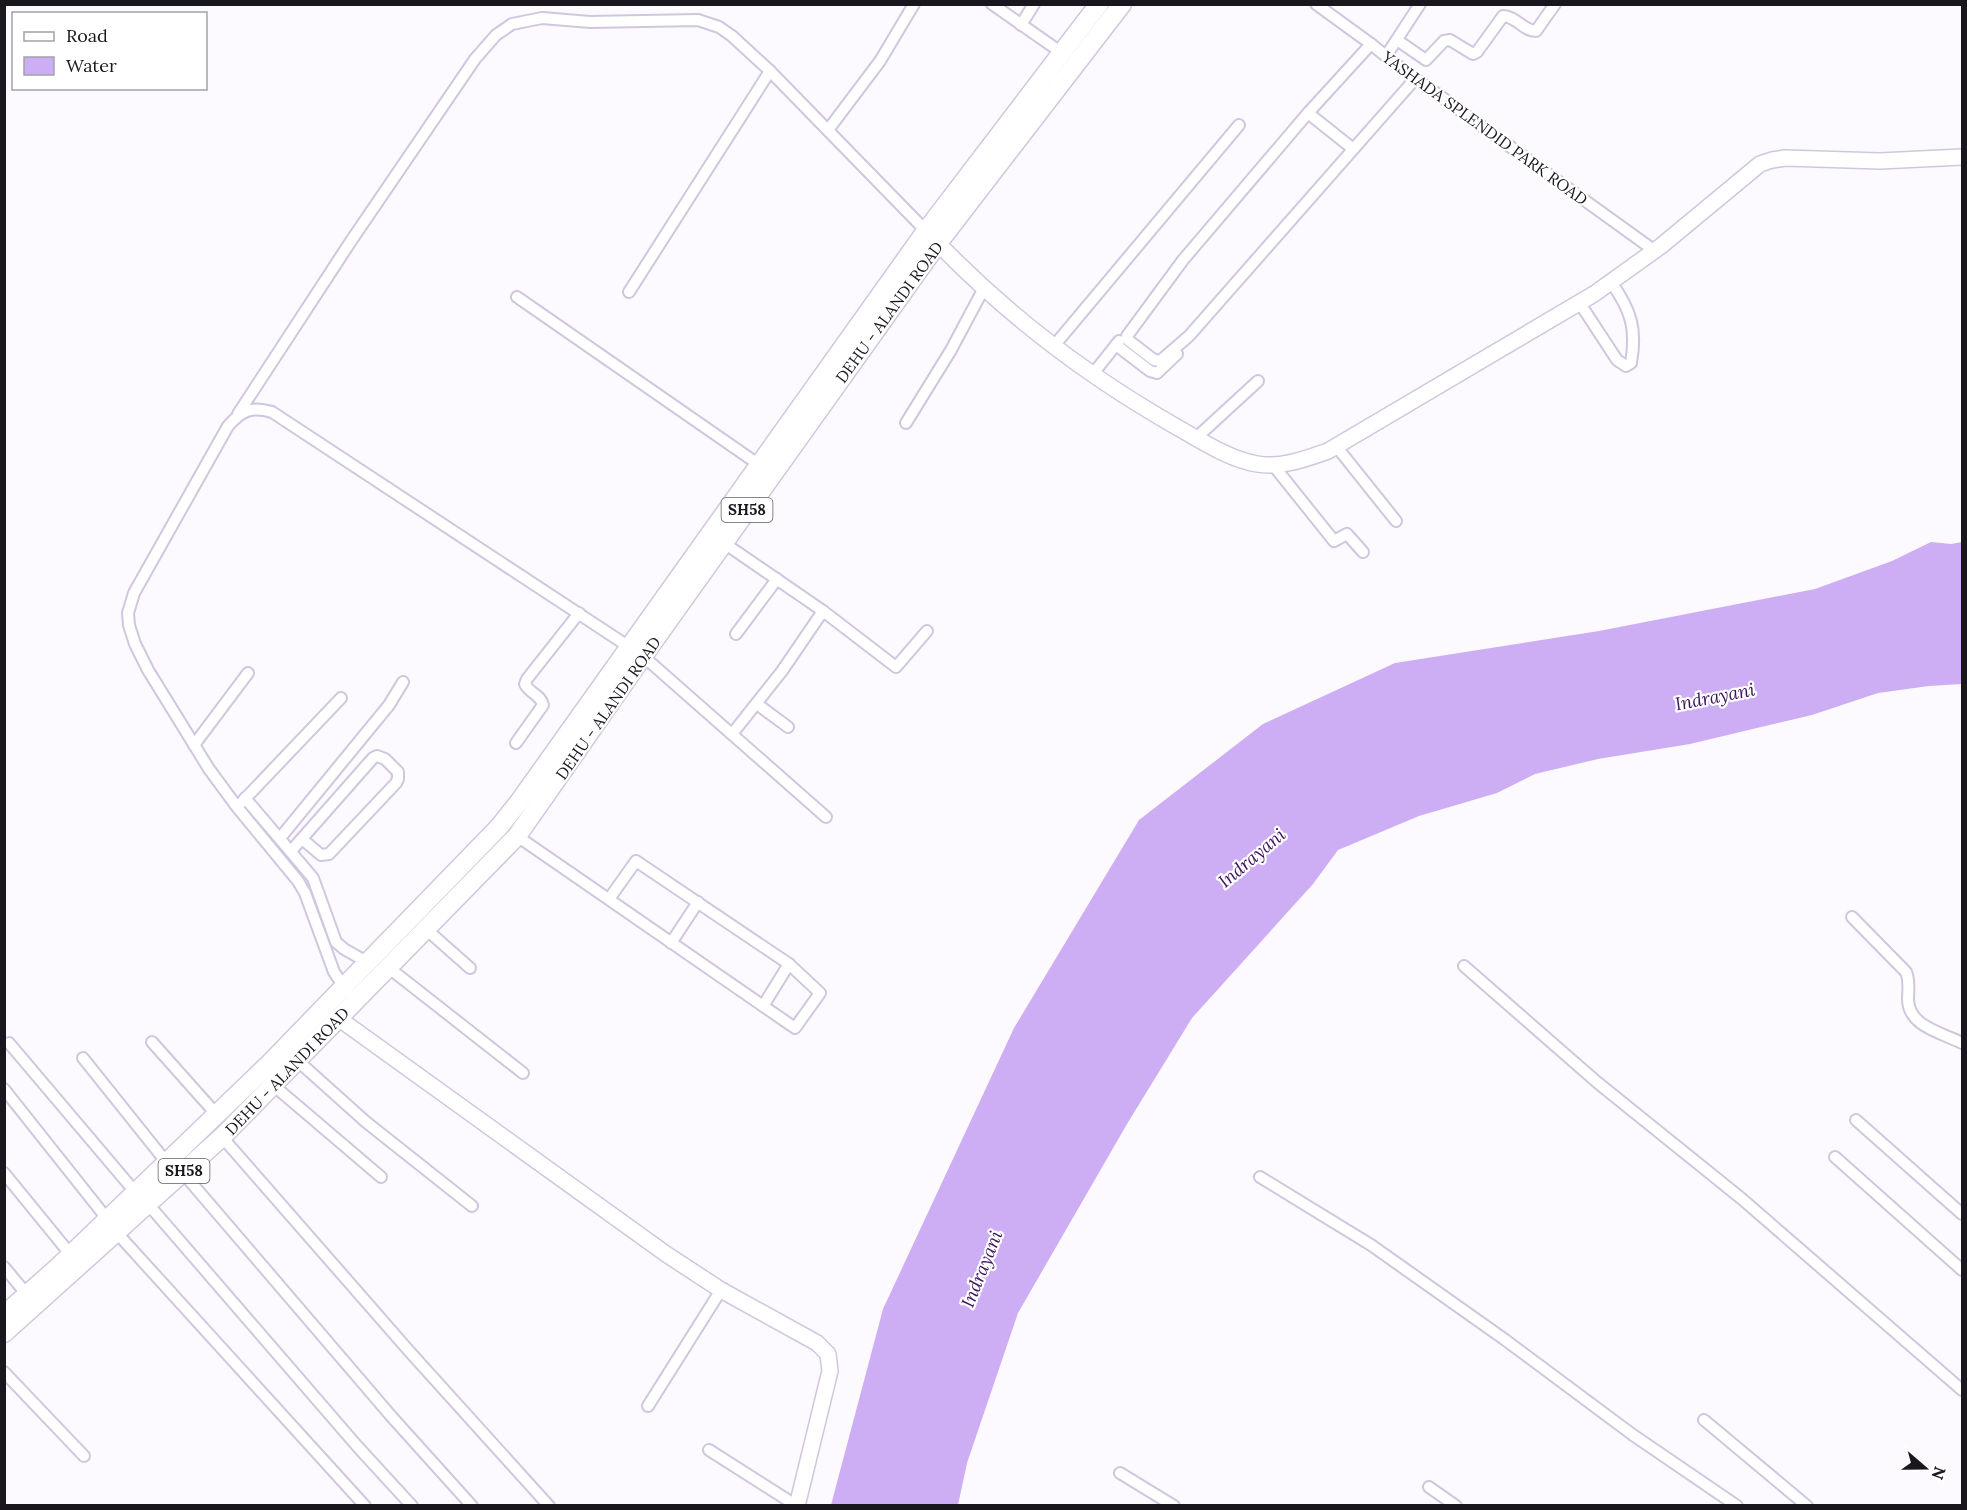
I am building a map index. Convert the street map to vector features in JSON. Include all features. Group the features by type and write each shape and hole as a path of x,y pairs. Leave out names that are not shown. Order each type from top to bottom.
{"main road":[{"name":"DEHU - ALANDI ROAD","path":"4,1315 31,1300 142,1198 183,1173 222,1137 338,1018 367,962 499,827 636,651 724,543 932,237 1099,4"},
{"name":"DEHU - ALANDI ROAD","path":"142,1198 167,1162 269,1064 349,993 389,968 517,836 759,464 932,237 1122,4"},
{"name":"DEHU - ALANDI ROAD","path":"4,1333 70,1255 112,1226"}],"street":[{"path":"828,130 880,61 914,4"},
{"path":"992,4 1062,53"},
{"path":"1021,25 1034,4"},
{"name":"YASHADA SPLENDID PARK ROAD","path":"1316,4 1415,79 1655,251"},
{"path":"1386,56 1420,4"},
{"path":"1397,40 1426,60 1444,41 1450,40 1473,54 1477,52 1503,16 1508,16 1530,31 1536,31 1555,4"},
{"path":"349,993 325,951 305,893 298,881 237,807 194,745 144,662 129,625 128,613 134,593 228,426 475,59 495,35 512,24 542,18 590,22 698,20 719,27 770,71 984,288 1053,347 1128,399 1196,438 1238,459 1273,465 1298,462 1336,446 1579,303 1655,251 1748,172 1772,159 1880,161 1962,157"},
{"path":"1371,44 1308,113 1183,260 1127,336 1128,340 1154,360 1160,361 1189,336 1415,79"},
{"path":"629,292 770,71"},
{"path":"1308,113 1352,148"},
{"path":"1053,347 1239,125"},
{"path":"1579,303 1615,356 1626,366 1631,363 1633,328 1623,300 1611,282"},
{"path":"906,423 951,350 984,288"},
{"path":"517,297 759,464"},
{"path":"1092,375 1118,342 1150,371 1157,373 1186,344 1189,336"},
{"path":"1196,438 1258,381"},
{"path":"236,416 259,408 272,412 636,651 826,817"},
{"path":"1336,446 1396,521"},
{"path":"1273,465 1334,541 1347,534 1363,552"},
{"path":"724,543 824,612 896,667 927,631"},
{"path":"736,634 777,579"},
{"path":"732,734 757,704 824,612"},
{"path":"516,743 543,705 541,698 527,688 525,684 527,679 579,614"},
{"path":"194,745 248,673"},
{"path":"280,838 389,705 403,682"},
{"path":"237,807 341,698"},
{"path":"757,704 788,727"},
{"path":"291,851 373,758 377,756 385,759 398,772 396,783 328,854 321,855 302,839"},
{"path":"245,798 309,872 318,887 336,942 367,962"},
{"path":"517,836 795,1028 820,993 789,964 636,861 609,899"},
{"path":"671,943 698,902"},
{"path":"1852,917 1906,972 1910,1011 1917,1020 1962,1043"},
{"path":"427,930 470,968"},
{"path":"764,1006 789,964"},
{"path":"1464,966 1598,1083 1742,1199 1962,1390"},
{"path":"389,968 523,1073"},
{"path":"338,1018 666,1254 721,1290 817,1343 828,1354 830,1371 797,1506 709,1450"},
{"path":"152,1042 217,1115"},
{"path":"9,1043 357,1446 412,1506"},
{"path":"83,1058 167,1162"},
{"path":"298,1061 366,1122 472,1206"},
{"path":"273,1085 381,1177"},
{"path":"4,1089 112,1226 365,1506"},
{"path":"1856,1120 1962,1214"},
{"path":"222,1137 402,1343 549,1506"},
{"path":"1835,1157 1962,1270"},
{"path":"4,1173 70,1255"},
{"path":"183,1173 391,1416 472,1506"},
{"path":"1260,1177 1371,1245 1504,1339 1633,1435 1737,1506"},
{"path":"4,1267 31,1300"},
{"path":"648,1406 721,1290"},
{"path":"4,1372 84,1456"},
{"path":"1704,1420 1807,1506"},
{"path":"1120,1473 1174,1506"},
{"path":"1429,1487 1456,1506"}],"water":[{"name":"Indrayani","path":"1931,542 1951,544 1962,542 1962,684 1878,693 1812,715 1690,744 1598,759 1535,774 1497,793 1419,816 1338,850 1313,884 1192,1018 1127,1124 1018,1313 967,1463 958,1505 831,1505 883,1309 1014,1028 1139,820 1263,724 1395,663 1599,631 1815,589 1892,561"}]}
